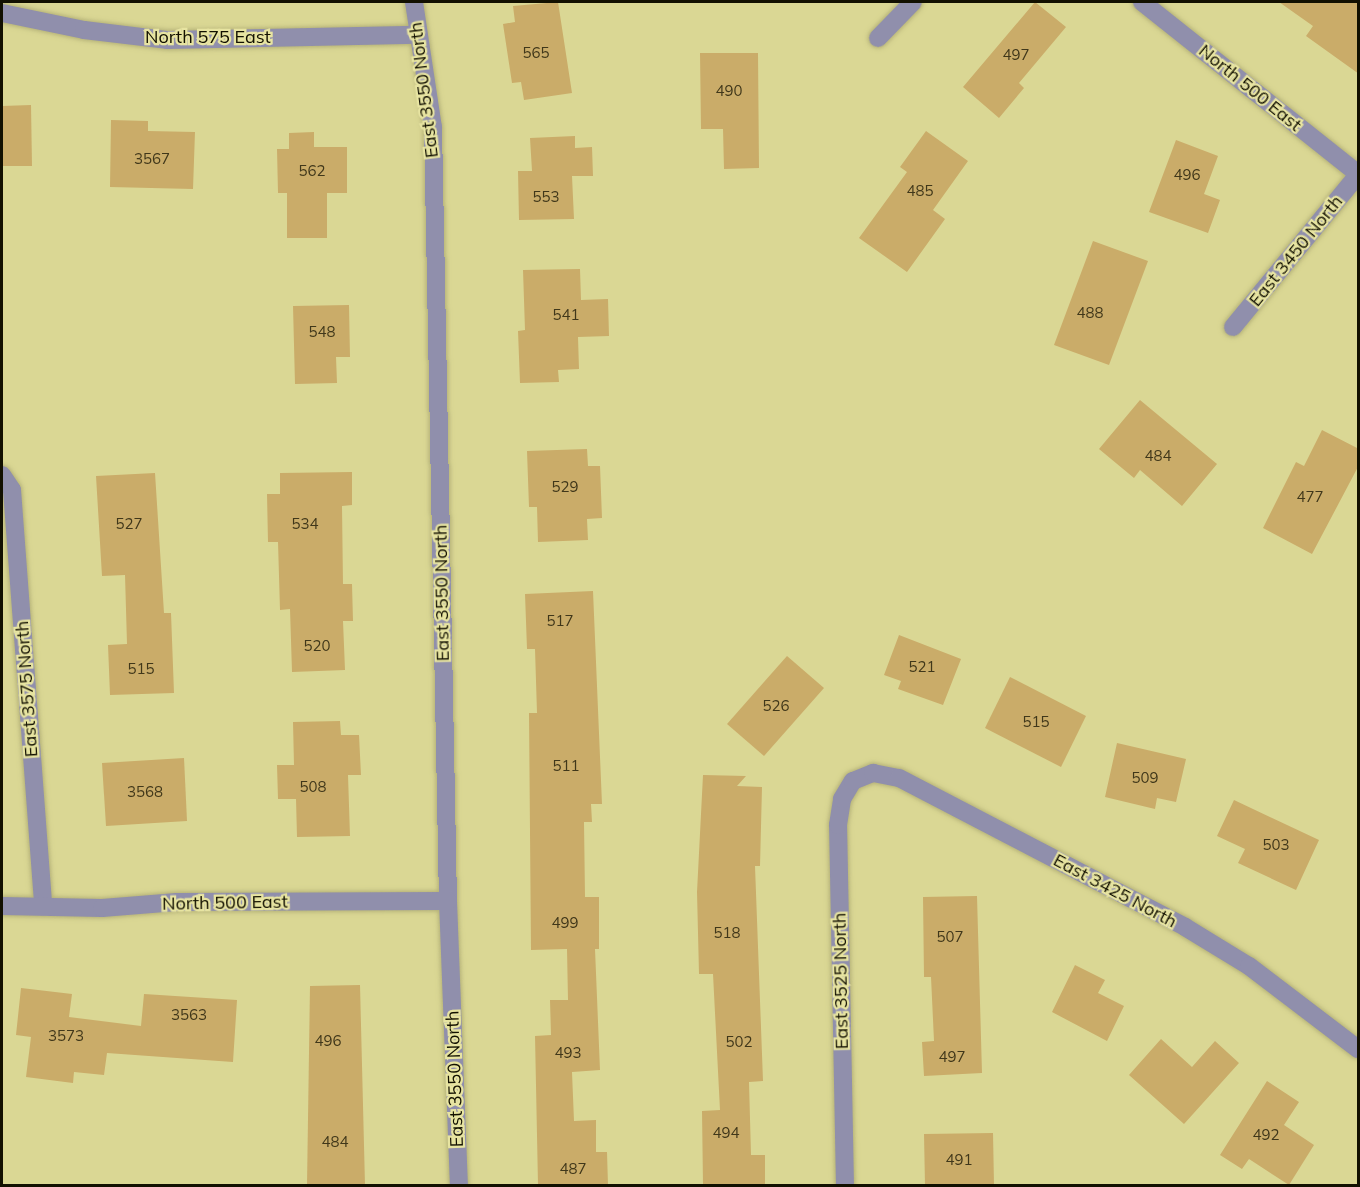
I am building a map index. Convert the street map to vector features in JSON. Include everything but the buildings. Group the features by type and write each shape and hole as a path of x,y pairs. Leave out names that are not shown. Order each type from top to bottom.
{"street":[{"name":"East 3550 North","path":"414,2 417,35 433,127 448,901 459,1185"},
{"path":"878,38 913,2"},
{"name":"North 500 East","path":"1142,2 1359,175"},
{"name":"North 575 East","path":"2,13 84,30 168,40 417,35"},
{"name":"East 3450 North","path":"1233,327 1359,175"},
{"name":"East 3575 North","path":"2,475 12,490 43,906"},
{"name":"East 3425 North","path":"853,781 873,774 899,778 1185,927 1249,966 1359,1049"},
{"name":"East 3525 North","path":"845,1185 838,825 842,799 853,781"},
{"name":"North 500 East","path":"2,906 448,901"}]}
